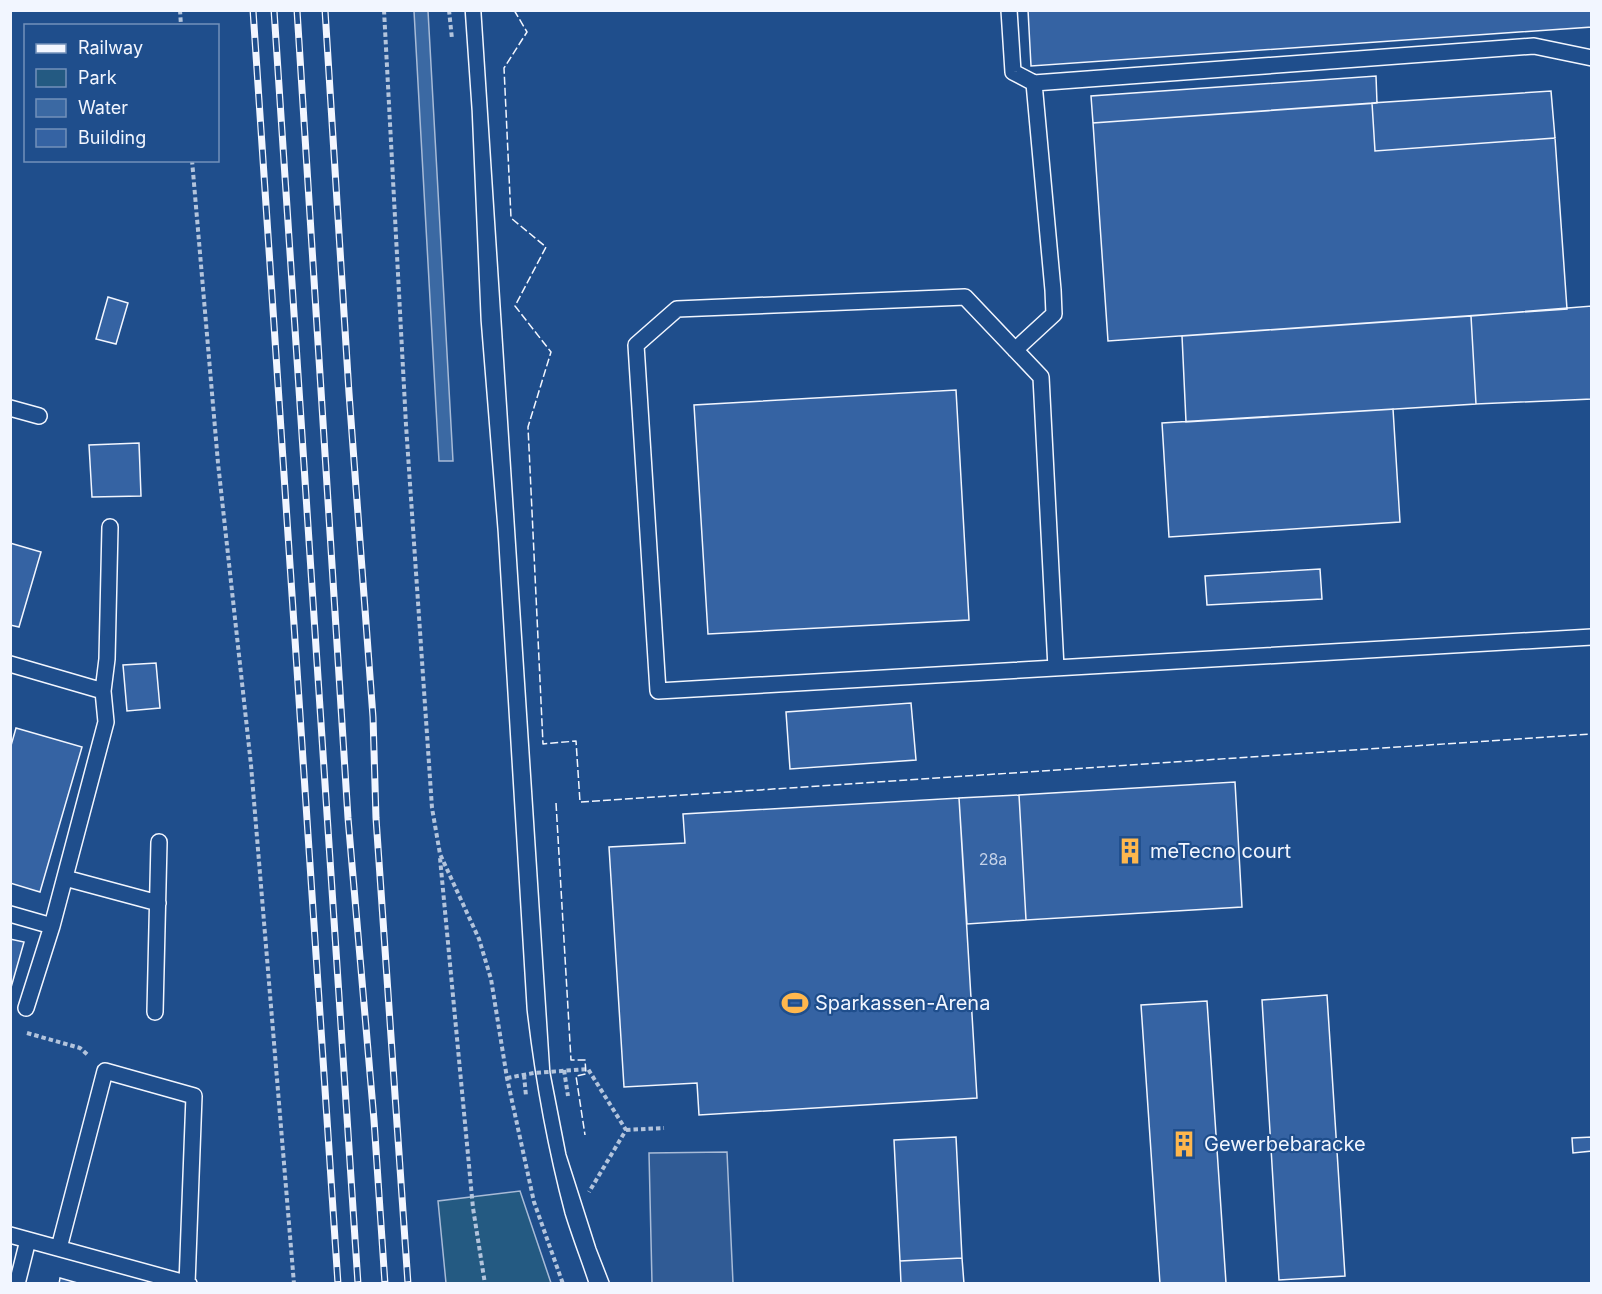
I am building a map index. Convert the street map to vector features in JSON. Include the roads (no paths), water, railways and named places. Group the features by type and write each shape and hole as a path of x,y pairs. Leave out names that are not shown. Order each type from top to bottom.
{"lane":[{"path":"1009,10 1013,72 1034,83 1534,46 1592,58"},
{"path":"1015,350 1054,314 1052,269 1034,83"},
{"path":"1056,668 1041,377 965,297 677,309 636,345 658,691 1056,668 1592,637"},
{"path":"10,408 39,416"},
{"path":"27,1008 52,926 106,722 103,691 107,659 110,527"},
{"path":"10,664 103,691"},
{"path":"155,1012 159,842"},
{"path":"65,878 158,903"},
{"path":"10,914 52,926"},
{"path":"10,1235 188,1283 194,1096 105,1071 59,1248"},
{"path":"17,1284 28,1240"}],"water":[{"path":"414,11 428,11 453,461 439,461"}],"tram line":[{"path":"465,10 472,111 481,321 498,532 527,1010 547,1138 565,1214 589,1284"},
{"path":"481,10 550,1072 566,1154 610,1284"}],"railway":[{"path":"253,10 338,1284"},
{"path":"274,10 358,1284"},
{"path":"297,10 348,818 374,1120 385,1284"},
{"path":"325,10 349,393 373,717 376,818 408,1284"}],"place":[{"name":"meTecno court","path":"1130,851"},
{"name":"Sparkassen-Arena","path":"795,1003"},
{"name":"Gewerbebaracke","path":"1184,1144"}]}
